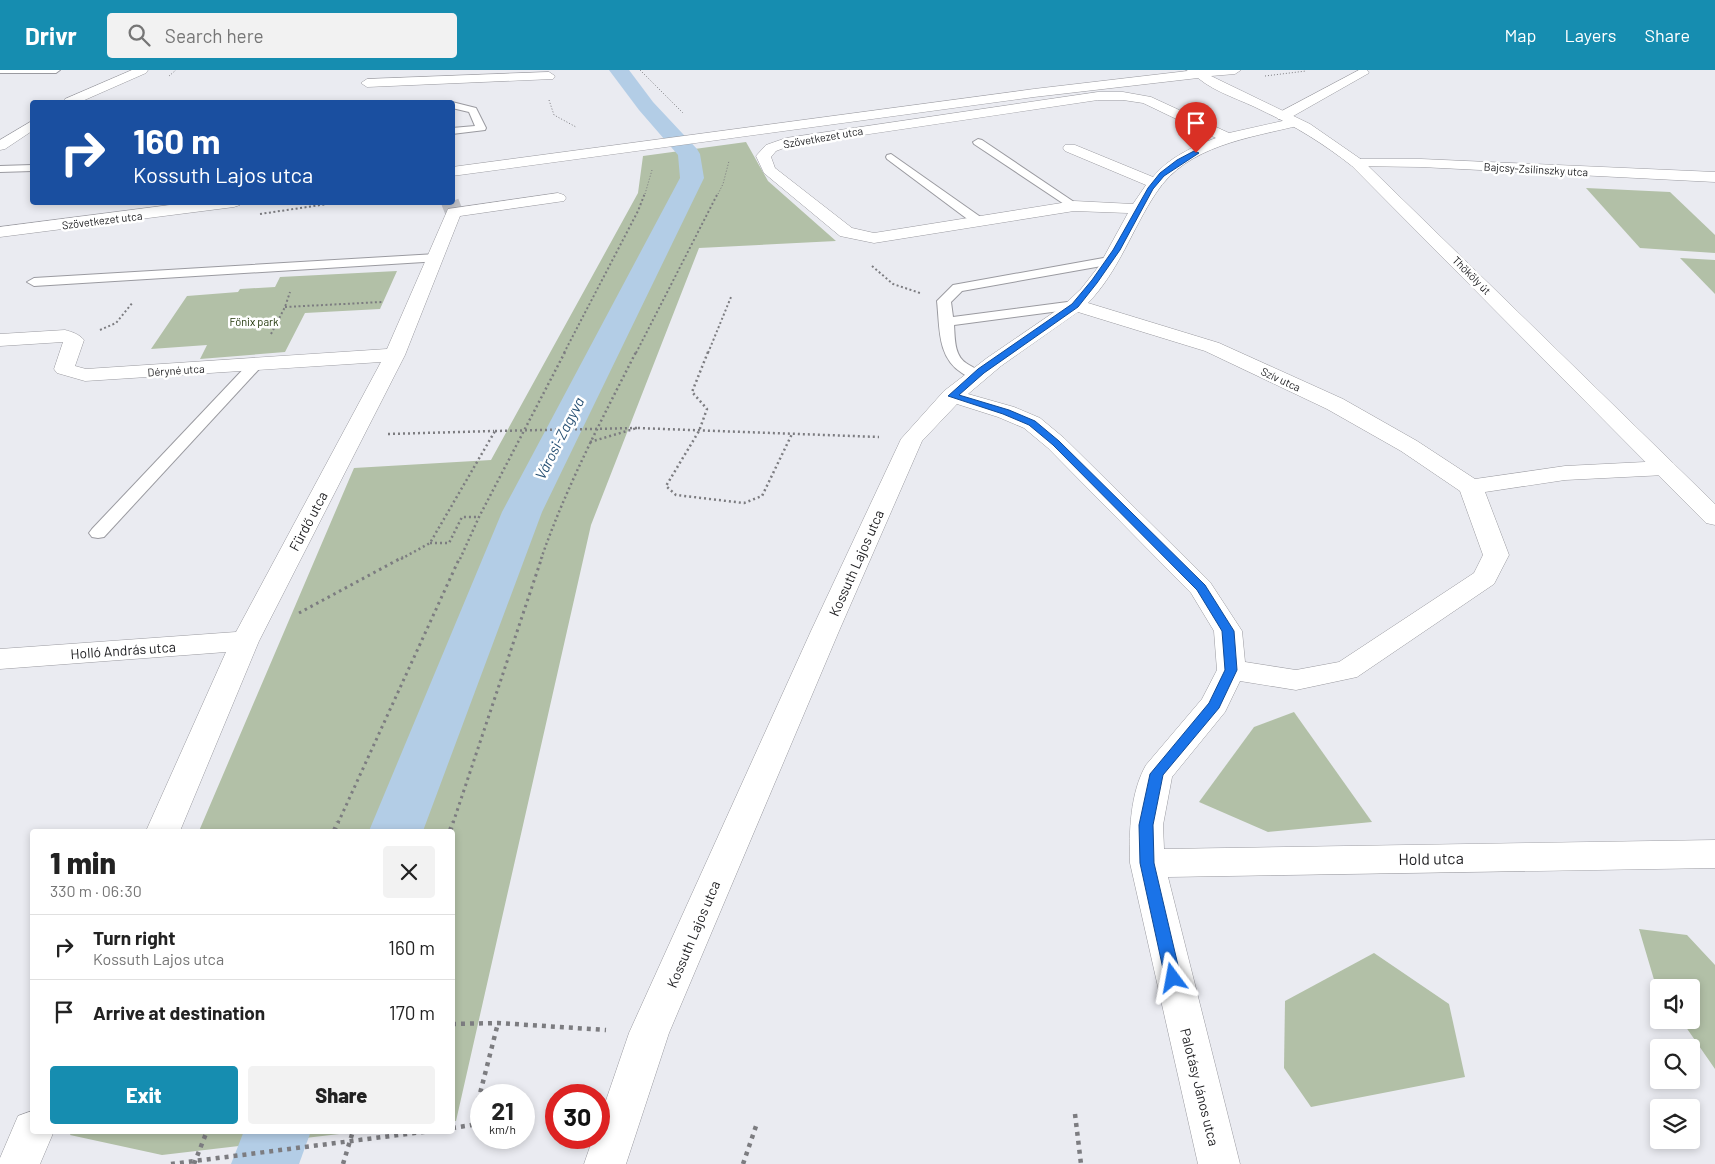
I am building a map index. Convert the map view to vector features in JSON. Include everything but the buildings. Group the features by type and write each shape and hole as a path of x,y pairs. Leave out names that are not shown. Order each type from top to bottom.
{"street":[{"path":"74,100 142,70"},
{"path":"1196,72 1235,70"},
{"name":"Thököly út","path":"1196,72 1210,82 1289,119 1343,152 1356,163 1715,518"},
{"name":"Szövetkezet utca","path":"455,172 1196,72"},
{"path":"368,82 548,73 548,99"},
{"name":"Kossuth Lajos utca","path":"605,1164 649,1033 825,631 912,439 928,419 976,375 1075,306 1109,261 1162,174 1179,162 1226,137 1289,119 1363,73"},
{"name":"Szövetkezet utca","path":"1139,209 1074,206 874,238 846,232 769,170 763,156 771,148 786,142 1098,96 1123,96 1146,100 1226,137"},
{"path":"0,146 30,126"},
{"path":"1070,148 1155,183"},
{"name":"Bajcsy-Zsilinszky utca","path":"1356,163 1421,163 1715,177"},
{"name":"Fürdő utca","path":"164,829 245,641 395,355 454,212 558,198"},
{"name":"Szövetkezet utca","path":"0,232 211,205"},
{"name":"Szív utca","path":"1075,306 1212,347 1317,396 1409,446 1471,488"},
{"path":"0,340 65,336 74,340"},
{"name":"Déryné utca","path":"74,340 64,369 85,375 395,355"},
{"path":"952,396 1006,412 1032,423 1056,443 1201,588 1228,631 1231,670 1296,680 1347,670 1485,578 1496,555 1471,488 1564,473 1665,468"},
{"name":"Holló András utca","path":"0,659 245,641"},
{"name":"Palotásy János utca","path":"1219,1164 1147,863 1146,825 1157,774 1214,705 1231,670"},
{"name":"Hold utca","path":"1147,863 1715,854"},
{"path":"19,1164 32,1134"}],"lane":[{"path":"0,70 56,70"},
{"path":"455,107 473,110 481,128 455,131"},
{"path":"978,142 1074,206"},
{"path":"891,157 978,221"},
{"path":"0,169 30,168"},
{"path":"34,282 436,258"},
{"path":"976,375 958,364 950,352 944,301 958,288 1109,261"},
{"path":"946,322 1075,306"},
{"path":"98,533 255,365"}],"path":[{"path":"548,99 554,115 576,127"},
{"path":"451,829 552,526 590,442 723,184 729,158"},
{"path":"335,829 479,517 638,211 652,175 650,164"},
{"path":"871,265 893,284"},
{"path":"255,365 286,307 298,266"},
{"path":"74,340 116,323 155,275"},
{"path":"731,296 692,392 707,409 698,431 666,486 676,495 744,503 762,496 792,434"},
{"path":"286,307 418,300"},
{"path":"590,442 636,428"},
{"path":"353,435 636,428 912,439"},
{"path":"430,543 495,431"},
{"path":"245,641 430,543 449,543 462,517 479,517"},
{"path":"455,1024 498,1023 649,1033"},
{"path":"455,1128 472,1125 498,1023"},
{"path":"1075,1114 1081,1164"},
{"path":"743,1164 756,1126"},
{"path":"194,1164 206,1134"},
{"path":"343,1164 352,1134"},
{"path":"171,1164 406,1134"}],"green space":[{"path":"746,142 768,181 836,241 699,248 591,525 455,1121 455,829 200,829 354,468 491,460 638,193 643,156"},
{"path":"1586,188 1670,192 1715,235 1715,253 1640,248"},
{"path":"1680,258 1715,260 1715,294"},
{"name":"Főnix park","path":"397,271 380,309 305,313 285,352 200,359 207,345 151,349 187,296 238,292 240,289 275,287 280,277"},
{"path":"1294,712 1372,822 1268,832 1199,802 1254,727"},
{"path":"1639,929 1687,935 1715,965 1715,1069 1700,1047 1700,1039 1694,1039 1687,1029 1700,1029 1700,979 1654,979"},
{"path":"1374,953 1449,1004 1465,1077 1311,1107 1284,1068 1285,1001"},
{"path":"70,1134 340,1134 162,1155"}],"waterway":[{"name":"Városi-Zagyva","path":"397,829 522,512 692,178 689,154 646,106 619,70"},
{"name":"Városi-Zagyva","path":"265,1164 277,1134"}],"tunnel":[{"path":"451,205 454,212"}],"route":[{"path":"1173,978 1147,863 1146,825 1157,774 1214,705 1231,670 1228,631 1201,588 1056,443 1032,423 1006,412 952,396 981,371 1075,306 1095,282 1116,250 1150,189 1162,174 1196,153"}]}
